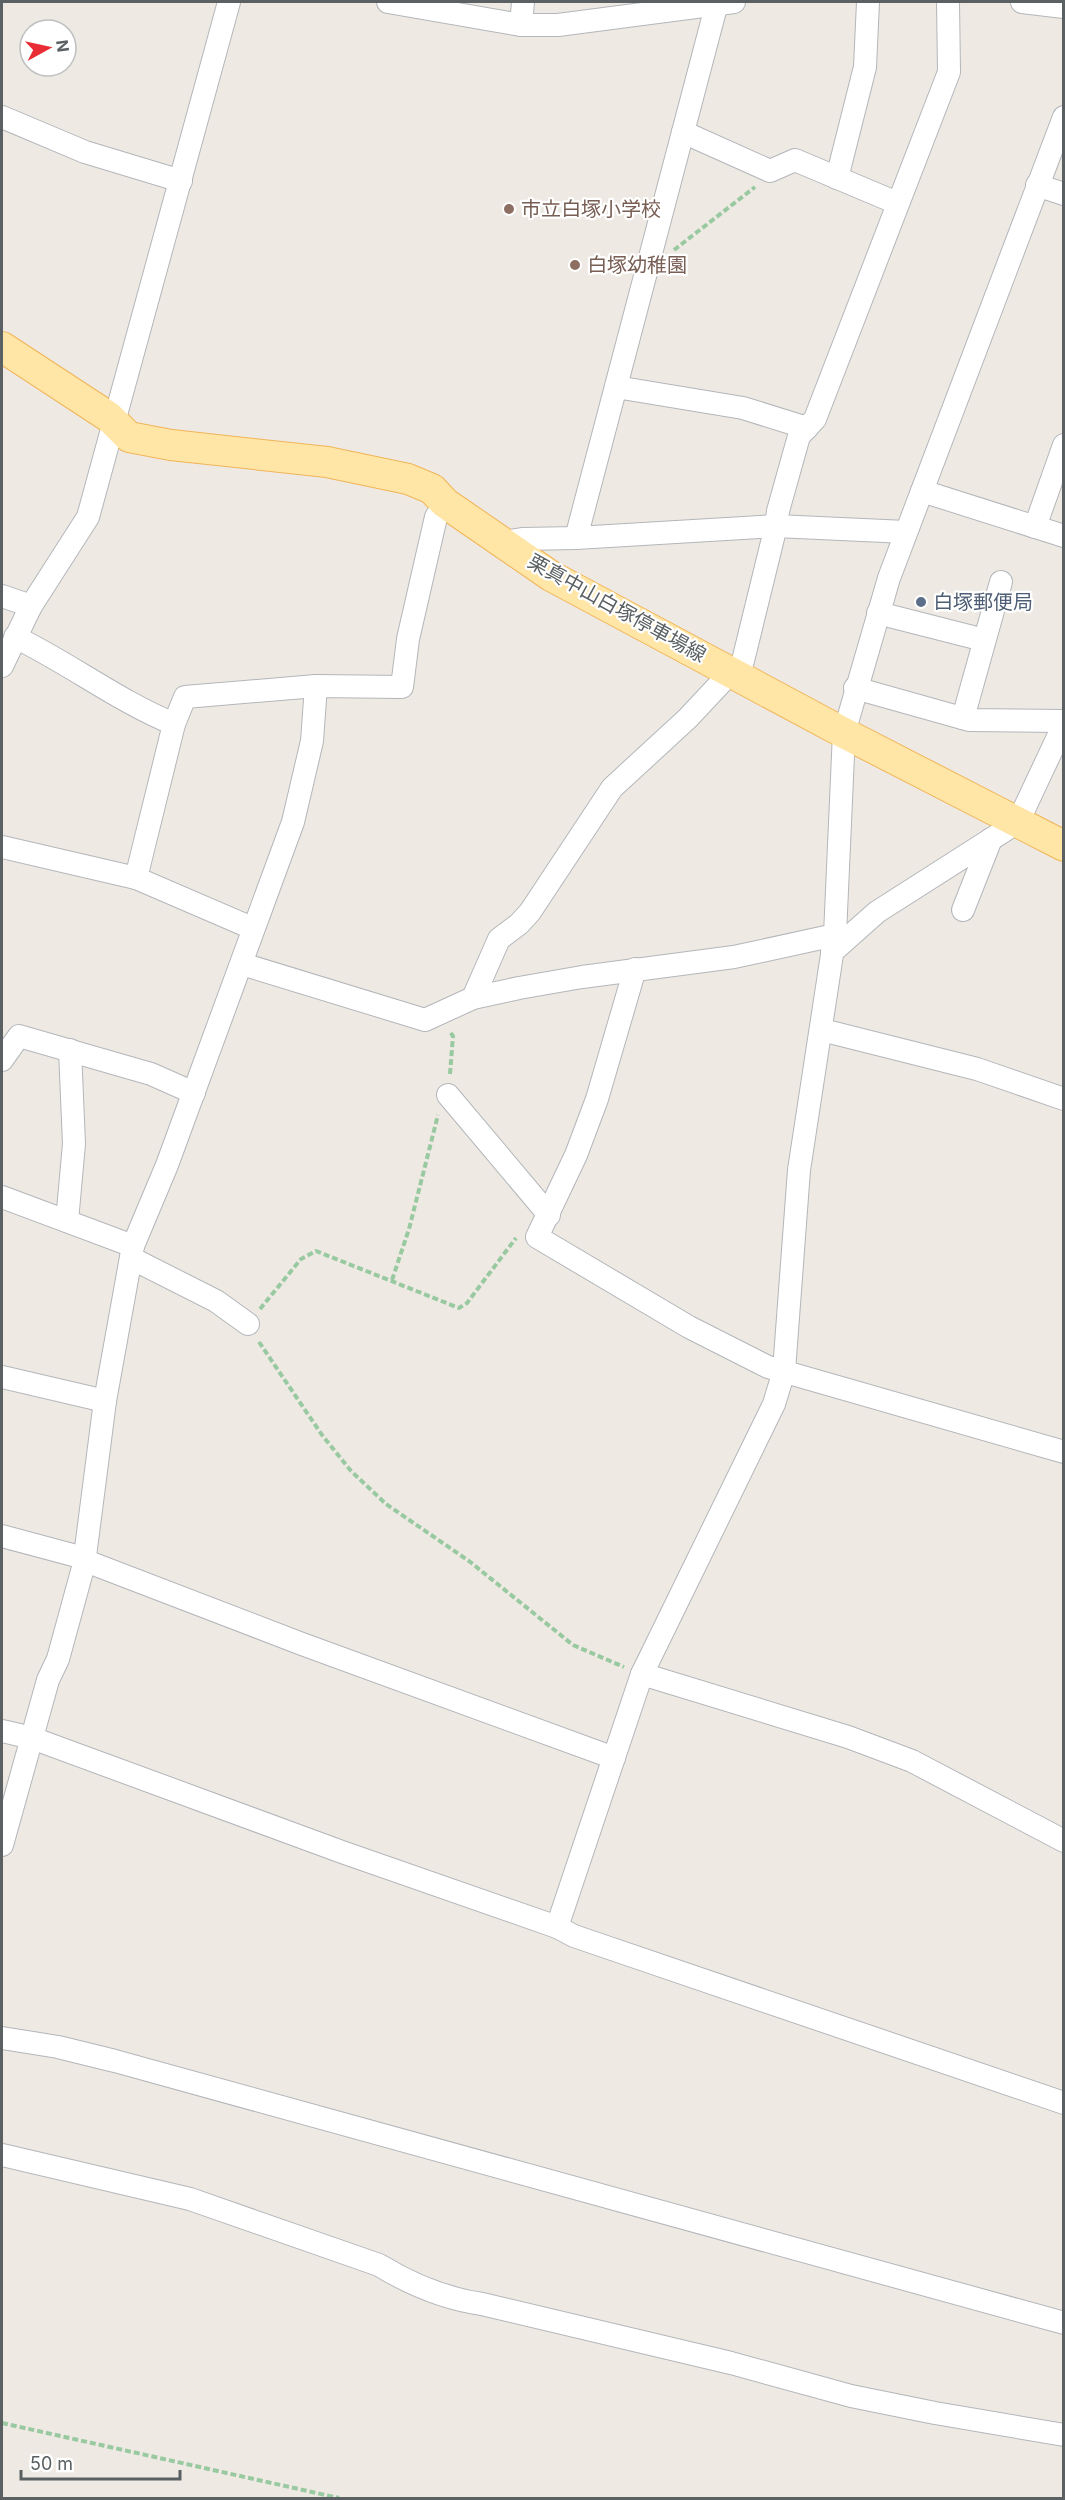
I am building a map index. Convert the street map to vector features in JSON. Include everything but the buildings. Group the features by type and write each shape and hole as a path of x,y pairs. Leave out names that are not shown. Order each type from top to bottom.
{"main road":[{"name":"栗真中山白塚停車場線","path":"2,346 115,423 129,437 171,445 327,462 408,479 432,489 445,503 551,576 844,733 1064,846"}],"street":[{"path":"2,666 31,606 88,517 229,2"},
{"path":"388,2 521,25 558,25 657,6 726,2 683,132 576,538"},
{"path":"521,25 523,2"},
{"path":"837,178 865,67 868,2"},
{"path":"473,998 499,939 519,924 530,912 612,788 735,674 800,436 815,419 949,72 948,2"},
{"path":"1022,2 1064,7"},
{"path":"2,117 85,152 181,181"},
{"path":"557,1927 642,1674 774,1404 784,1371 799,1170 822,1030 833,944 844,733 855,688 906,532 1064,117"},
{"path":"683,132 770,171 795,160 897,203"},
{"path":"1037,185 1064,194"},
{"path":"616,387 743,408 807,428"},
{"path":"1035,527 1064,445"},
{"path":"922,491 1064,536"},
{"path":"136,878 174,724 185,697 316,686 402,687 408,639 436,517 445,503"},
{"path":"505,543 522,539 776,526 906,532"},
{"path":"963,718 1001,582"},
{"path":"2,596 31,606"},
{"path":"879,613 984,640"},
{"path":"15,637 43,650 146,713 174,724"},
{"path":"2,1845 48,1680 58,1659 84,1561 105,1401 132,1252 194,1093 242,964 252,928 293,822 312,741 316,686"},
{"path":"242,964 425,1020 473,998 530,986 635,969 833,944 877,912 1018,822 1064,722 963,718 855,688"},
{"path":"963,910 991,839"},
{"path":"2,847 136,878 252,928"},
{"path":"635,969 597,1099 576,1155 537,1237 689,1327 768,1367 1064,1452"},
{"path":"822,1030 977,1069 1064,1099"},
{"path":"2,1060 19,1036 151,1074 194,1093"},
{"path":"68,1221 74,1144 70,1050"},
{"path":"448,1095 549,1215"},
{"path":"2,1197 68,1221 132,1252 216,1301 248,1324"},
{"path":"2,1377 105,1401"},
{"path":"2,1536 91,1563 302,1644 614,1758"},
{"path":"642,1674 848,1737 912,1761 1064,1841"},
{"path":"2,1731 32,1738 342,1852 557,1927 574,1936 1064,2103"},
{"path":"2,2038 58,2047 115,2061 1064,2323"},
{"path":"2,2155 190,2199 380,2265 393,2274 459,2300 731,2363 851,2396 1064,2435"}],"path":[{"path":"646,271 756,186 770,171"},
{"path":"392,1280 409,1229 439,1109 448,1095 453,1036 437,1015"},
{"path":"537,1237 522,1230 467,1303 459,1308 316,1251 301,1259 248,1324 279,1374 322,1435 351,1472 386,1504 469,1561 573,1645 642,1674"},
{"path":"2,2423 339,2499"}],"place":[{"name":"市立白塚小学校","path":"509,209"},
{"name":"白塚幼稚園","path":"575,265"},
{"name":"白塚郵便局","path":"921,602"}]}
